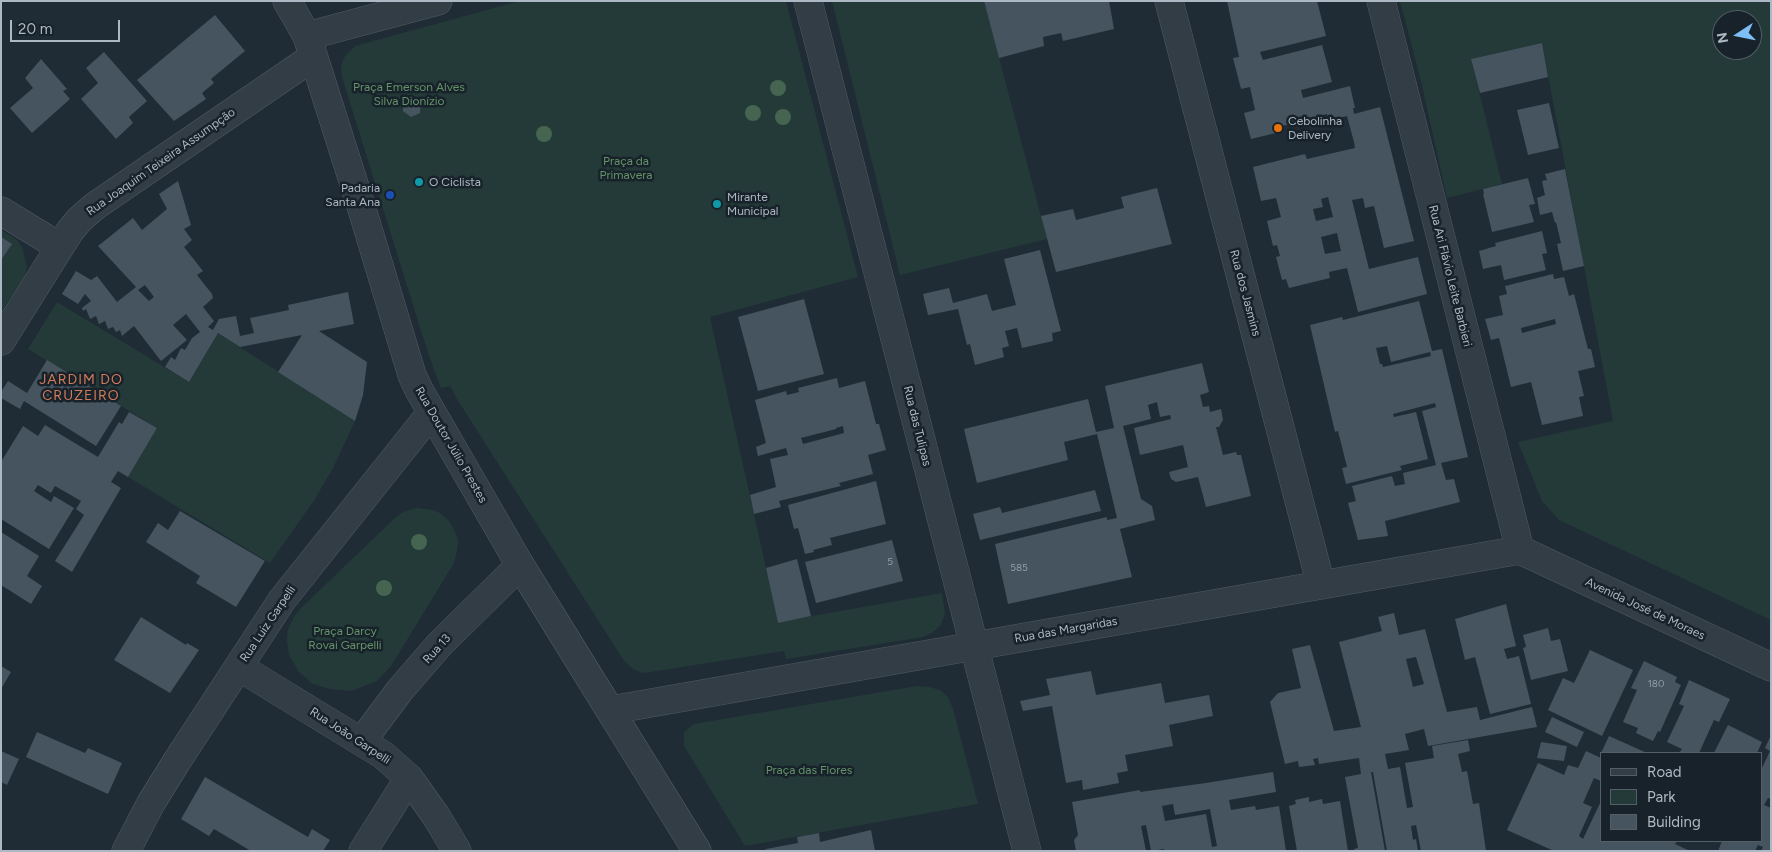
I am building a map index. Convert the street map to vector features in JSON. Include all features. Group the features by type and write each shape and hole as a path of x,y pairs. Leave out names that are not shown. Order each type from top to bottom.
{"street":[{"name":"Rua Doutor Júlio Prestes","path":"286,1 310,47 361,206 412,376 431,413 520,565 697,851"},
{"name":"Rua Joaquim Teixeira Assumpção","path":"1,341 79,220 95,206 310,47 438,1"},
{"name":"Rua das Tulipas","path":"808,1 1027,851"},
{"name":"Rua dos Jasmins","path":"1170,1 1321,585"},
{"name":"Rua Ari Flávio Leite Barbieri","path":"1381,1 1520,550"},
{"path":"1,211 60,248"},
{"name":"Rua Luiz Garpelli","path":"126,851 177,761 282,600 431,413"},
{"name":"Rua das Margaridas","path":"611,710 1520,550"},
{"name":"Avenida José de Moraes","path":"1520,550 1771,667"},
{"name":"Rua 13","path":"362,741 400,690 439,645 520,565"},
{"name":"Rua João Garpelli","path":"239,667 383,755 409,778 436,816 457,851"},
{"path":"363,851 409,778"}],"green space":[{"path":"520,1 786,1 858,277 710,317 778,622 942,593 945,614 940,626 932,633 923,637 786,659 784,651 642,673 633,669 624,661 450,386 441,388 428,353 342,77 341,66 345,56 355,46"},
{"path":"832,1 984,1 1047,239 900,275"},
{"path":"1400,1 1771,1 1771,620 1559,520 1542,501 1518,442 1613,421 1542,43 1471,59 1502,184 1447,198 1421,81"},
{"path":"1,230 16,239 22,247 27,267 25,275 1,312"},
{"path":"57,302 189,382 218,333 355,421 333,468 313,502 270,563 128,477 157,428 28,349"},
{"name":"Praça Darcy Rovai Garpelli","path":"417,508 433,510 440,513 450,522 458,541 454,563 391,666 377,681 352,691 330,689 313,684 299,672 290,657 287,640 288,629 295,615 395,518 403,512"},
{"name":"Praça das Flores","path":"917,686 940,690 948,697 953,709 978,804 745,846 684,746 684,732 694,724"}],"building":[{"path":"984,1 1109,1 1114,29 1063,41 1061,33 1043,37 1044,46 999,58"},
{"path":"1227,1 1317,1 1326,36 1260,52 1263,60 1322,45 1332,82 1301,90 1303,98 1350,86 1355,108 1353,108 1354,114 1380,107 1414,241 1384,248 1374,206 1365,208 1363,198 1352,200 1369,269 1418,257 1427,294 1358,312 1347,268 1329,272 1330,278 1289,288 1286,279 1282,280 1276,257 1280,256 1277,245 1273,246 1267,221 1281,217 1276,198 1261,201 1253,167 1305,154 1307,159 1355,148 1354,142 1347,116 1329,120 1327,114 1279,127 1280,132 1251,139 1244,113 1255,110 1250,87 1241,89 1233,58 1239,57","holes":["1328,197 1333,217 1316,221 1313,209 1323,207 1321,199","1337,233 1341,251 1325,254 1321,237"]},
{"path":"215,15 245,51 211,79 214,83 202,93 206,99 174,121 137,80"},
{"path":"1542,43 1548,77 1480,93 1471,59"},
{"path":"104,52 147,101 129,117 133,123 116,139 81,99 98,83 86,68"},
{"path":"41,59 67,89 63,91 70,99 32,133 10,108 33,88 25,78"},
{"path":"412,97 421,103 420,113 411,117 403,111 403,101"},
{"path":"1549,103 1559,148 1528,155 1517,110"},
{"path":"1565,169 1584,266 1563,271 1557,244 1561,243 1556,222 1552,212 1540,215 1537,198 1545,195 1542,181 1547,180 1545,174"},
{"path":"1528,178 1535,204 1529,205 1534,222 1492,232 1483,189"},
{"path":"178,181 191,225 184,229 192,240 184,247 203,271 197,275 212,294 213,298 203,307 214,321 208,327 213,330 219,319 236,316 240,336 254,333 250,318 289,310 288,305 348,292 354,324 319,331 367,362 363,395 355,421 278,372 302,335 240,347 218,333 189,382 165,367 171,357 175,360 181,348 185,350 192,338 200,332 186,314 173,325 187,340 161,361 134,326 122,336 120,330 116,332 113,327 108,329 105,321 99,324 96,316 90,319 86,309 83,311 82,308 91,301 85,294 78,304 62,294 76,271 91,280 97,276 117,302 136,287 98,246 133,218 142,230 167,209 159,194","holes":["145,285 154,297 149,301 138,290"]},
{"path":"1157,188 1172,244 1056,272 1041,216 1073,209 1076,220 1124,208 1121,197"},
{"path":"1542,231 1547,253 1542,254 1546,270 1504,280 1501,265 1483,269 1479,251 1496,246 1495,243"},
{"path":"1,237 12,244 1,260"},
{"path":"1040,250 1061,331 1052,333 1053,341 1022,348 1017,328 1005,331 1009,346 1002,348 1004,357 975,365 970,344 967,345 958,309 928,315 923,294 949,288 953,303 987,294 992,311 1016,305 1004,259"},
{"path":"1553,274 1554,279 1564,277 1569,296 1574,294 1588,349 1591,349 1595,367 1578,371 1584,396 1579,397 1583,416 1542,425 1531,382 1511,387 1499,338 1491,340 1485,319 1503,315 1499,296 1507,294 1505,286","holes":["1555,319 1556,324 1522,333 1521,328"]},
{"path":"804,299 824,374 758,391 738,317"},
{"path":"1419,301 1432,351 1442,349 1468,457 1441,463 1446,480 1454,479 1460,502 1385,521 1388,536 1358,540 1348,503 1356,501 1352,486 1392,476 1395,486 1405,484 1403,473 1436,465 1422,411 1436,407 1435,403 1393,414 1394,417 1416,412 1428,459 1400,466 1402,470 1346,484 1342,468 1347,467 1338,431 1335,432 1310,325 1342,317 1343,320","holes":["1387,346 1391,362 1430,352 1431,356 1383,367 1380,364 1376,348"]},
{"path":"47,360 121,406 96,446 24,401 20,409 1,398 1,392 8,381 27,393"},
{"path":"1202,363 1209,392 1200,395 1203,407 1209,406 1210,412 1221,409 1223,420 1219,427 1216,427 1223,455 1236,452 1237,455 1241,455 1251,496 1206,507 1198,477 1176,482 1171,479 1169,472 1188,467 1183,445 1140,455 1134,428 1171,419 1170,415 1160,417 1157,402 1148,405 1151,419 1123,426 1141,499 1152,506 1155,520 1120,529 1132,577 1008,604 995,544 1107,517 1107,520 1117,518 1097,434 1064,442 1068,460 977,483 964,429 1088,399 1096,432 1114,428 1105,386"},
{"path":"837,378 839,388 865,381 876,424 879,424 886,450 868,455 873,474 839,483 841,486 779,501 781,507 754,514 750,495 776,487 770,459 788,455 786,448 758,456 756,447 766,443 755,400 786,391 787,395 799,392 798,388","holes":["843,426 844,433 803,444 801,438"]},
{"path":"129,412 157,428 128,477 118,471 111,482 121,488 72,572 55,561 84,515 76,509 81,501 55,486 51,493 38,485 34,491 51,502 54,496 74,508 49,549 1,519 1,462 23,426 38,436 45,425 98,457 119,422 122,424"},
{"path":"876,481 886,524 830,538 832,545 805,554 798,528 794,529 788,505"},
{"path":"1095,490 1101,511 980,540 973,514 1000,507 1002,513"},
{"path":"180,511 265,561 236,607 196,583 200,576 146,542 158,523 168,530"},
{"path":"1,532 39,556 27,576 42,586 31,604 1,585"},
{"path":"892,540 903,581 816,603 805,562"},
{"path":"797,559 811,616 778,623 766,568"},
{"path":"1506,604 1516,646 1504,649 1507,659 1519,656 1531,704 1490,714 1475,657 1465,660 1455,619"},
{"path":"1394,613 1399,635 1425,629 1447,712 1477,707 1480,720 1532,707 1537,727 1428,746 1424,729 1405,734 1409,750 1385,754 1388,769 1400,767 1407,808 1413,807 1405,763 1434,758 1432,746 1468,740 1470,751 1458,754 1462,772 1467,771 1473,804 1479,803 1486,851 1421,851 1416,825 1411,826 1413,840 1416,839 1418,851 1387,851 1373,772 1371,772 1385,851 1354,851 1354,849 1358,848 1345,777 1361,774 1359,758 1319,764 1318,758 1313,759 1315,765 1299,767 1298,761 1285,764 1270,702 1278,693 1301,688 1292,649 1310,645 1334,731 1361,727 1339,642 1382,631 1378,617","holes":["1416,657 1424,684 1413,687 1406,659"]},
{"path":"141,617 186,645 187,643 199,650 170,693 114,660"},
{"path":"1548,628 1551,641 1560,639 1568,671 1531,680 1523,648 1526,647 1523,635"},
{"path":"1590,650 1633,670 1602,736 1548,710 1563,678 1574,683"},
{"path":"1644,661 1677,677 1675,682 1681,685 1660,732 1658,731 1653,741 1636,733 1638,728 1623,722 1637,690 1631,688"},
{"path":"1,666 11,672 1,689"},
{"path":"1091,671 1096,695 1161,683 1165,703 1209,695 1213,716 1169,725 1173,746 1125,755 1128,771 1117,773 1119,783 1083,790 1082,780 1066,783 1052,706 1023,711 1020,701 1050,695 1046,679"},
{"path":"1689,680 1730,699 1719,722 1714,720 1699,752 1680,752 1682,749 1667,742 1684,706 1679,704"},
{"path":"1552,717 1584,732 1577,747 1545,732"},
{"path":"1728,725 1762,742 1757,752 1714,752"},
{"path":"37,732 85,753 88,748 122,763 108,794 26,757"},
{"path":"1771,735 1771,799 1768,798 1764,805 1771,808 1771,851 1761,851 1763,847 1758,845 1755,851 1718,851 1722,842 1762,842 1762,768 1770,751 1765,748"},
{"path":"1609,736 1645,752 1601,752"},
{"path":"1541,742 1567,746 1564,761 1537,758"},
{"path":"1,751 19,759 7,785 1,782"},
{"path":"1586,751 1600,758 1600,781 1594,778 1583,803 1592,807 1579,836 1583,839 1600,803 1600,842 1676,842 1675,844 1690,851 1554,851 1507,830 1538,763 1564,775 1568,765 1578,768"},
{"path":"1273,772 1276,792 1229,800 1231,810 1255,806 1256,810 1279,806 1286,851 1164,851 1164,849 1151,851 1146,825 1141,826 1146,851 1076,851 1074,840 1078,835 1072,802 1140,790 1140,792","holes":["1173,804 1175,815 1210,809 1217,846 1212,847 1206,814 1165,821 1162,806"]},
{"path":"205,777 308,837 312,829 330,840 323,851 251,851 214,829 209,836 181,819"},
{"path":"1309,797 1309,802 1322,799 1323,804 1340,801 1348,851 1297,851 1289,806 1296,804 1295,800"},
{"path":"871,830 875,851 764,851 798,843 797,837 819,833 820,842"}],"place":[{"name":"Cebolinha Delivery","path":"1278,128"},
{"name":"O Ciclista","path":"419,182"},
{"name":"Padaria Santa Ana","path":"390,195"},
{"name":"Mirante Municipal","path":"717,204"}],"district":[{"name":"JARDIM DO CRUZEIRO","path":"81,388"}],"park label":[{"name":"Praça Emerson Alves Silva Dionízio","path":"409,94"},
{"name":"Praça da Primavera","path":"626,168"}]}
